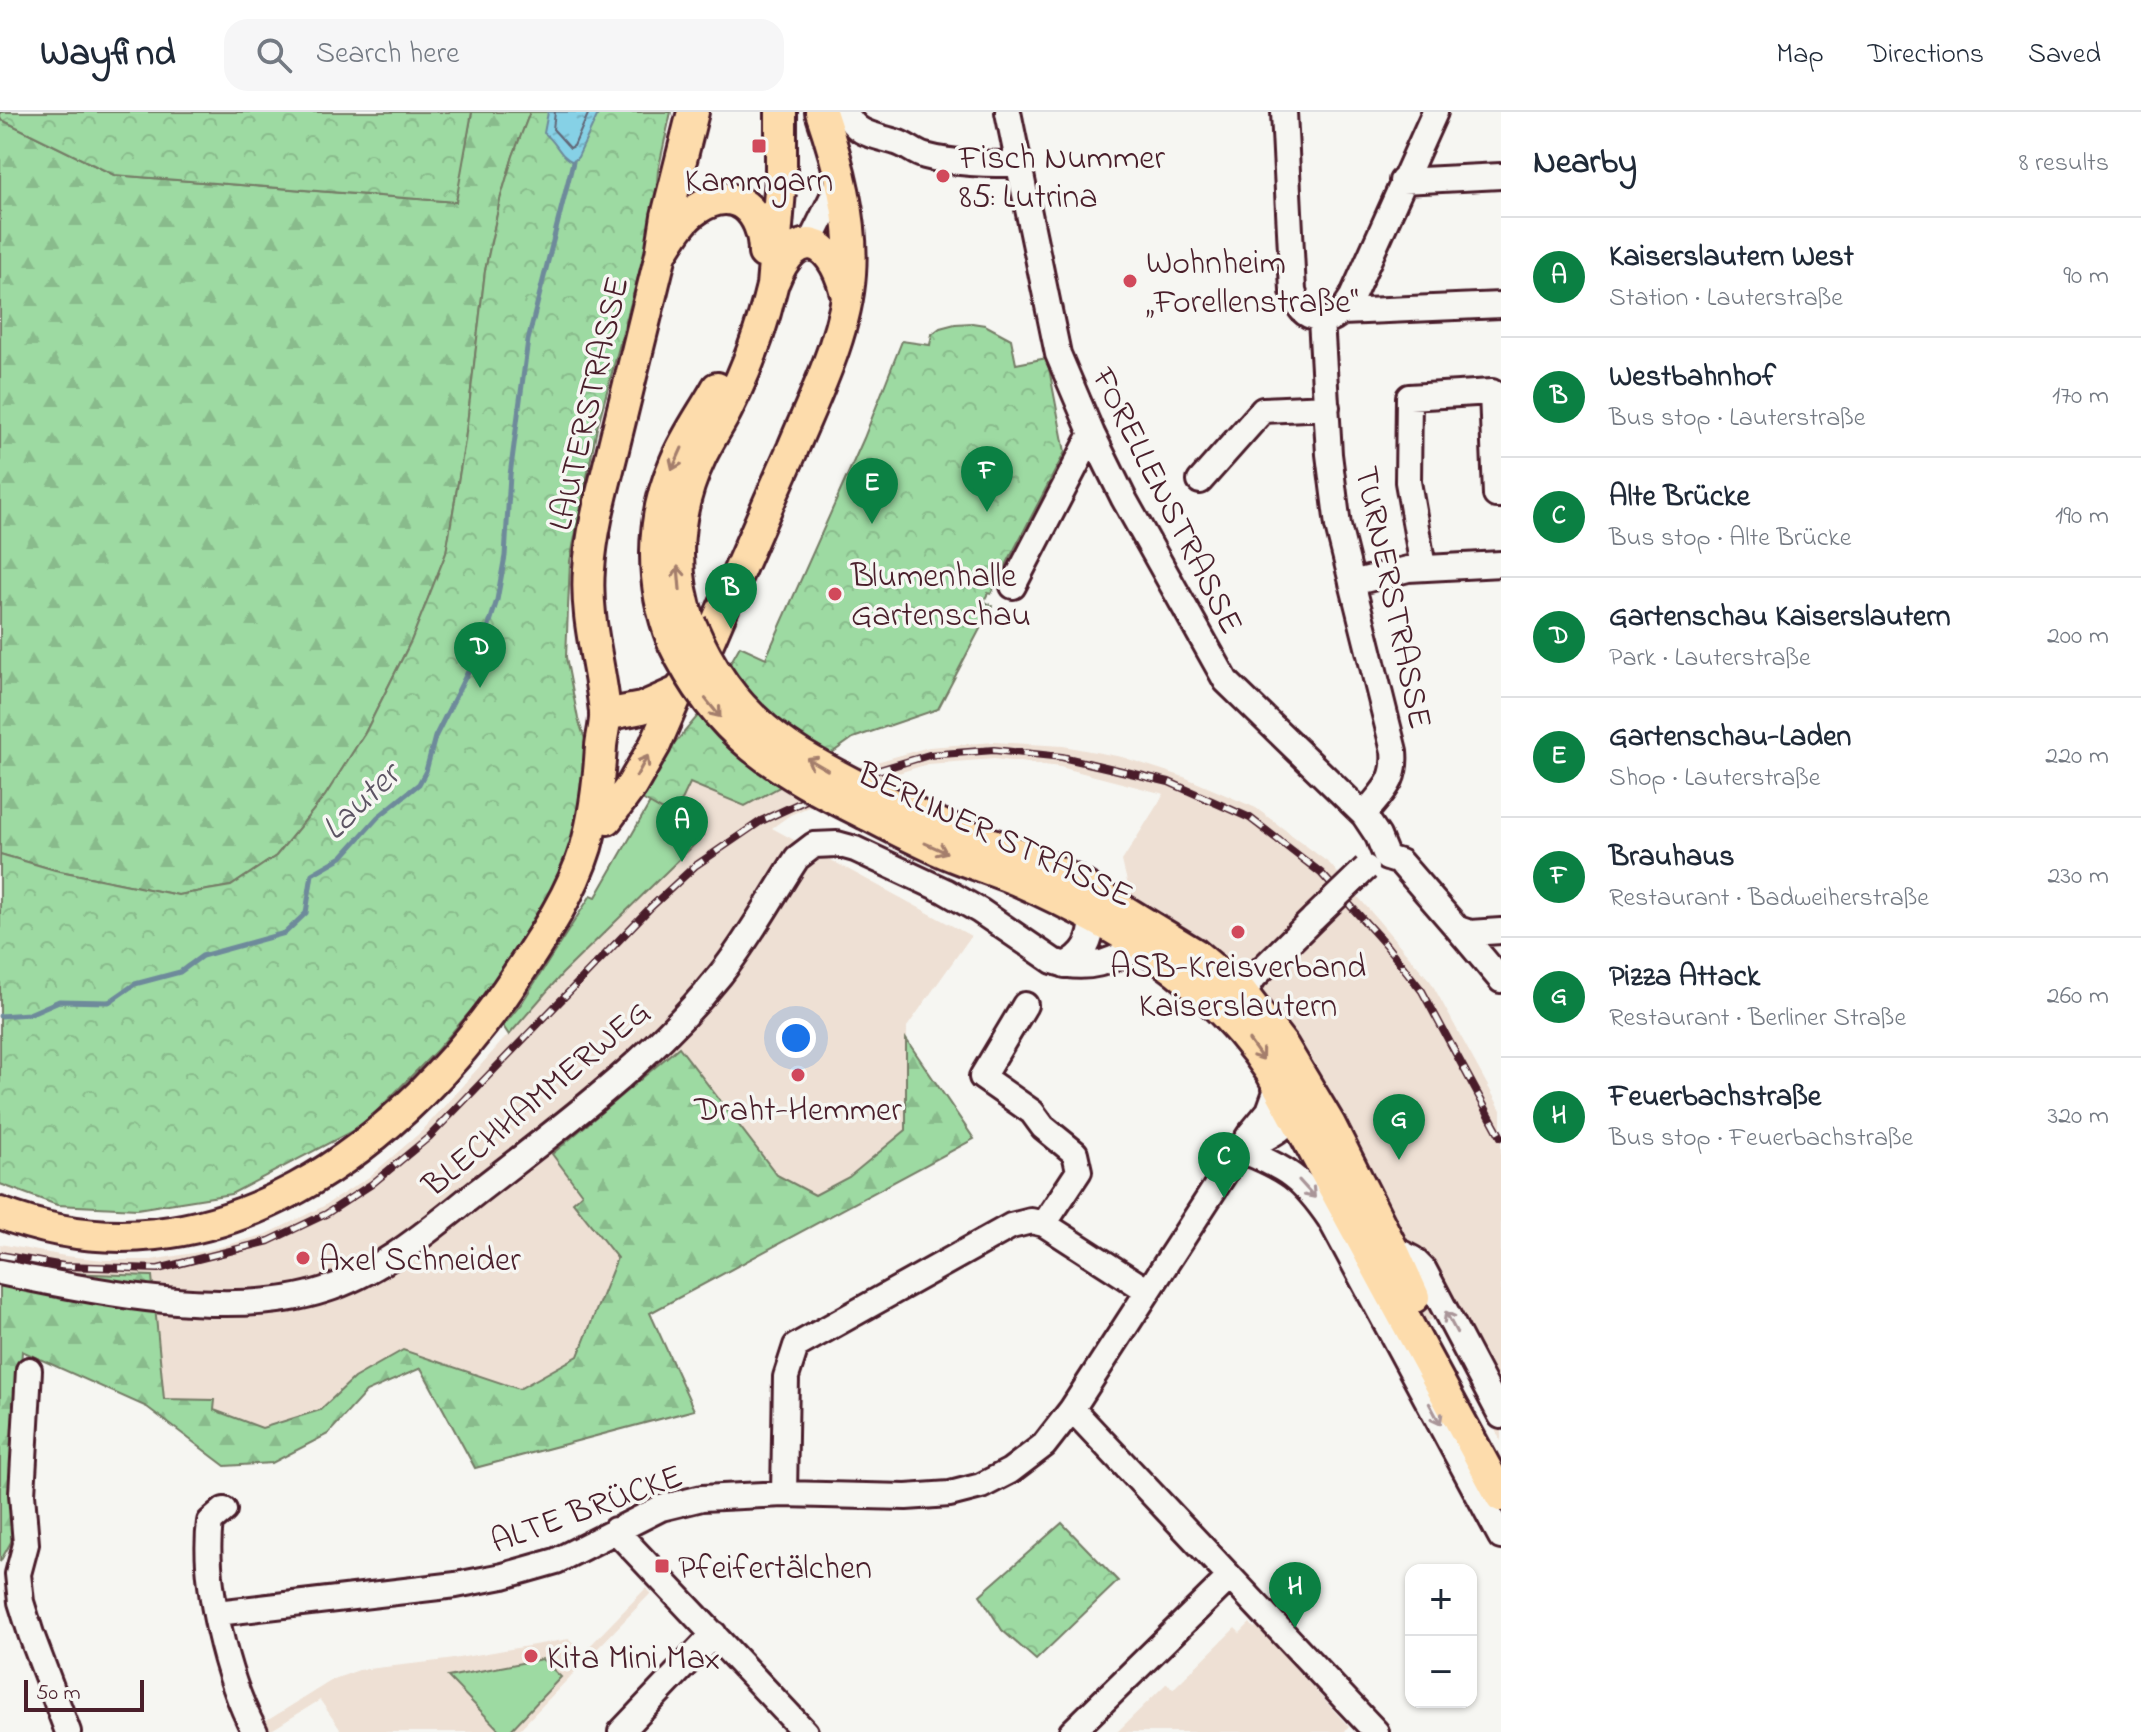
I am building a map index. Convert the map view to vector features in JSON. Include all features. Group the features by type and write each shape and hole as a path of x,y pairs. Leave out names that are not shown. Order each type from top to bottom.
{"main road":[{"name":"LAUTERSTRASSE","path":"0,1213 50,1229 108,1236 160,1233 235,1216 276,1200 315,1179 369,1142 412,1103 492,1012 544,933 607,819 615,775 609,721 589,610 591,551 693,112"},
{"name":"BERLINER STRASSE","path":"781,112 782,156 768,273 733,357 681,449 664,496 657,536 657,581 662,611 681,632 694,681 710,706 740,738 788,773 876,808 948,828 1025,856 1075,881 1195,954 1236,1005 1283,1046 1303,1103 1501,1496"},
{"path":"609,721 633,730 646,728 674,700 689,679 705,650 812,404 837,334 847,297 851,248 846,204 821,112"},
{"path":"661,254 691,214 709,203 728,200 749,208 758,218 768,273"},
{"path":"768,273 799,246 809,245 827,252 836,263 847,297"},
{"path":"607,819 632,785 655,745 674,700"},
{"name":"LAUTERSTRASSE","path":"578,870 595,810 609,721"},
{"name":"BERLINER STRASSE","path":"876,808 939,850 1016,880 1142,945 1236,1005 1253,1045 1278,1086 1303,1103 1392,1248 1434,1337 1501,1462"}],"street":[{"path":"846,112 856,128 870,136 901,144 925,156 973,163 1018,164"},
{"name":"FORELLENSTRASSE","path":"1008,112 1058,354 1092,434 1132,515 1226,681 1364,815 1378,836 1377,863"},
{"path":"1284,112 1293,291 1297,307 1309,317 1501,305"},
{"path":"1332,316 1352,297 1435,112"},
{"path":"809,245 836,190 839,176"},
{"path":"1402,181 1501,176"},
{"name":"TURNERSTRASSE","path":"1332,316 1327,407 1335,505 1396,770 1364,815"},
{"path":"1423,567 1408,482 1409,397 1492,392 1496,495 1501,495"},
{"path":"1200,481 1263,410 1327,407"},
{"path":"1013,586 1092,434"},
{"path":"1352,583 1388,572 1423,567 1501,564"},
{"name":"BLECHHAMMERWEG","path":"0,1272 126,1296 200,1302 265,1301 323,1291 359,1276 415,1240 579,1113 660,1042 722,973 797,858 814,845 837,844 898,867 980,911 1053,961 1065,965"},
{"path":"1236,1005 1260,971 1377,863 1400,862 1501,980"},
{"path":"1065,965 1080,958 1088,946 1093,919"},
{"path":"1458,929 1470,933 1501,931"},
{"path":"1065,965 1085,968 1124,955 1142,945"},
{"path":"1025,1005 982,1077 1032,1112 1043,1127 1075,1153 1079,1171 1044,1224"},
{"name":"ALTE BRÜCKE","path":"217,1613 456,1585 503,1576 556,1561 661,1508 702,1498 784,1494 906,1497 950,1494 981,1486 1010,1471 1044,1445 1072,1409 1250,1134 1269,1111 1278,1086"},
{"name":"ALTE BRÜCKE","path":"1241,1150 1269,1137 1303,1103"},
{"path":"1241,1150 1274,1163 1300,1180 1330,1219 1501,1537"},
{"path":"784,1494 786,1377 796,1346 1011,1226 1031,1221 1044,1224 1148,1291"},
{"name":"BERLINER STRASSE","path":"1392,1248 1413,1259 1424,1270 1501,1416"},
{"path":"29,1370 22,1494 26,1544 18,1574 21,1602 68,1732"},
{"path":"1072,1409 1372,1731"},
{"path":"224,1510 210,1522 207,1543 217,1613 234,1684 255,1732"},
{"path":"615,1530 805,1732"},
{"path":"1072,1732 1230,1577"},
{"path":"621,1732 714,1634"}],"shaded area":[{"path":"994,742 1063,746 1122,757 1184,777 1256,808 1330,864 1431,982 1501,1110 1501,1441 1434,1318 1402,1335 1237,1042 1146,960 1122,861 1164,794 1060,767 994,759 928,764 862,784 790,815 772,828 971,936 907,1027 906,1130 849,1177 815,1195 777,1175 680,1047 583,1195 574,1202 617,1258 578,1356 519,1389 403,1350 354,1378 320,1410 262,1428 214,1410 214,1400 164,1399 104,1276 63,1273 0,1261 0,1244 105,1260 151,1260 205,1251 267,1234 322,1207 369,1177 422,1131 562,974 704,835 674,817 690,782 745,806 798,777 852,769 929,747"},
{"name":"Kita Mini Max","path":"646,1588 651,1593 517,1732 342,1732 320,1700 270,1731 265,1722 334,1679 359,1670 447,1660 569,1639 584,1652"},
{"path":"1250,1623 1254,1628 1257,1626 1349,1727 1344,1732 1117,1732 1167,1683 1173,1689 1235,1628 1240,1633"}],"green space":[{"path":"0,112 472,112 456,202 114,175 0,119"},
{"path":"472,112 530,112 500,200 485,271 465,441 446,553 411,641 365,733 325,796 276,856 231,886 178,895 55,870 0,854 0,119 114,175 455,202"},
{"path":"530,112 671,112 658,171 654,218 597,428 570,561 566,657 578,719 588,748 588,803 565,872 556,881 492,986 437,1050 362,1126 231,1194 137,1209 57,1205 0,1184 0,854 55,870 178,895 231,886 276,856 325,796 365,733 411,641 446,553 465,441 485,271 500,200"},
{"path":"972,323 985,325 1011,339 1016,364 1047,358 1065,452 991,594 988,593 984,601 992,606 938,709 853,738 798,777 745,806 690,783 674,817 642,799 676,742 706,706 740,646 766,658 864,438 902,341 930,345 932,334 940,328"},
{"path":"650,803 704,835 562,974 509,1035 503,1026 521,1004 591,895 596,897"},
{"path":"906,1039 974,1139 650,1313 694,1410 475,1468 421,1368 366,1392 328,1434 272,1463 225,1466 147,1407 22,1351 13,1493 16,1533 0,1562 0,1261 63,1273 152,1276 164,1399 215,1400 214,1410 262,1428 320,1410 354,1378 403,1350 519,1389 578,1356 617,1258 573,1202 582,1194 552,1154 679,1047 777,1175 815,1195 849,1177 906,1130"},
{"path":"1062,1523 1118,1581 1036,1660 1002,1630 980,1595"},
{"path":"542,1659 561,1677 509,1732 501,1732 448,1677"}],"water":[{"path":"548,112 599,112 573,162 544,133"}],"waterway":[{"name":"Lauter","path":"0,1016 29,1014 59,1001 109,1002 135,984 180,972 202,956 285,933 306,913 312,874 342,857 378,817 419,784 426,771 435,737 485,638 497,600 505,556 510,475 528,340 573,162"}],"railway":[{"path":"0,1255 64,1266 158,1269 269,1241 326,1214 372,1184 429,1137 651,907 695,866 761,821 856,777 929,755 994,750 1062,757 1169,782 1250,818 1321,873 1385,944 1422,991 1501,1137"}],"place":[{"name":"Kammgarn","path":"759,146"},
{"name":"Fisch Nummer 85: Lutrina","path":"943,176"},
{"name":"Wohnheim „Forellenstraße“","path":"1130,281"},
{"name":"Brauhaus","path":"987,512"},
{"name":"Gartenschau-Laden","path":"872,524"},
{"name":"Blumenhalle Gartenschau","path":"835,594"},
{"name":"Westbahnhof","path":"731,629"},
{"name":"Gartenschau Kaiserslautern","path":"480,688"},
{"name":"Kaiserslautern West","path":"682,862"},
{"name":"ASB-Kreisverband Kaiserslautern","path":"1238,932"},
{"name":"Draht-Hemmer","path":"798,1075"},
{"name":"Pizza Attack","path":"1399,1160"},
{"name":"Alte Brücke","path":"1224,1198"},
{"name":"Axel Schneider","path":"303,1258"},
{"name":"Pfeifertälchen","path":"662,1566"},
{"name":"Feuerbachstraße","path":"1295,1628"},
{"name":"Kita Mini Max","path":"531,1656"}]}
